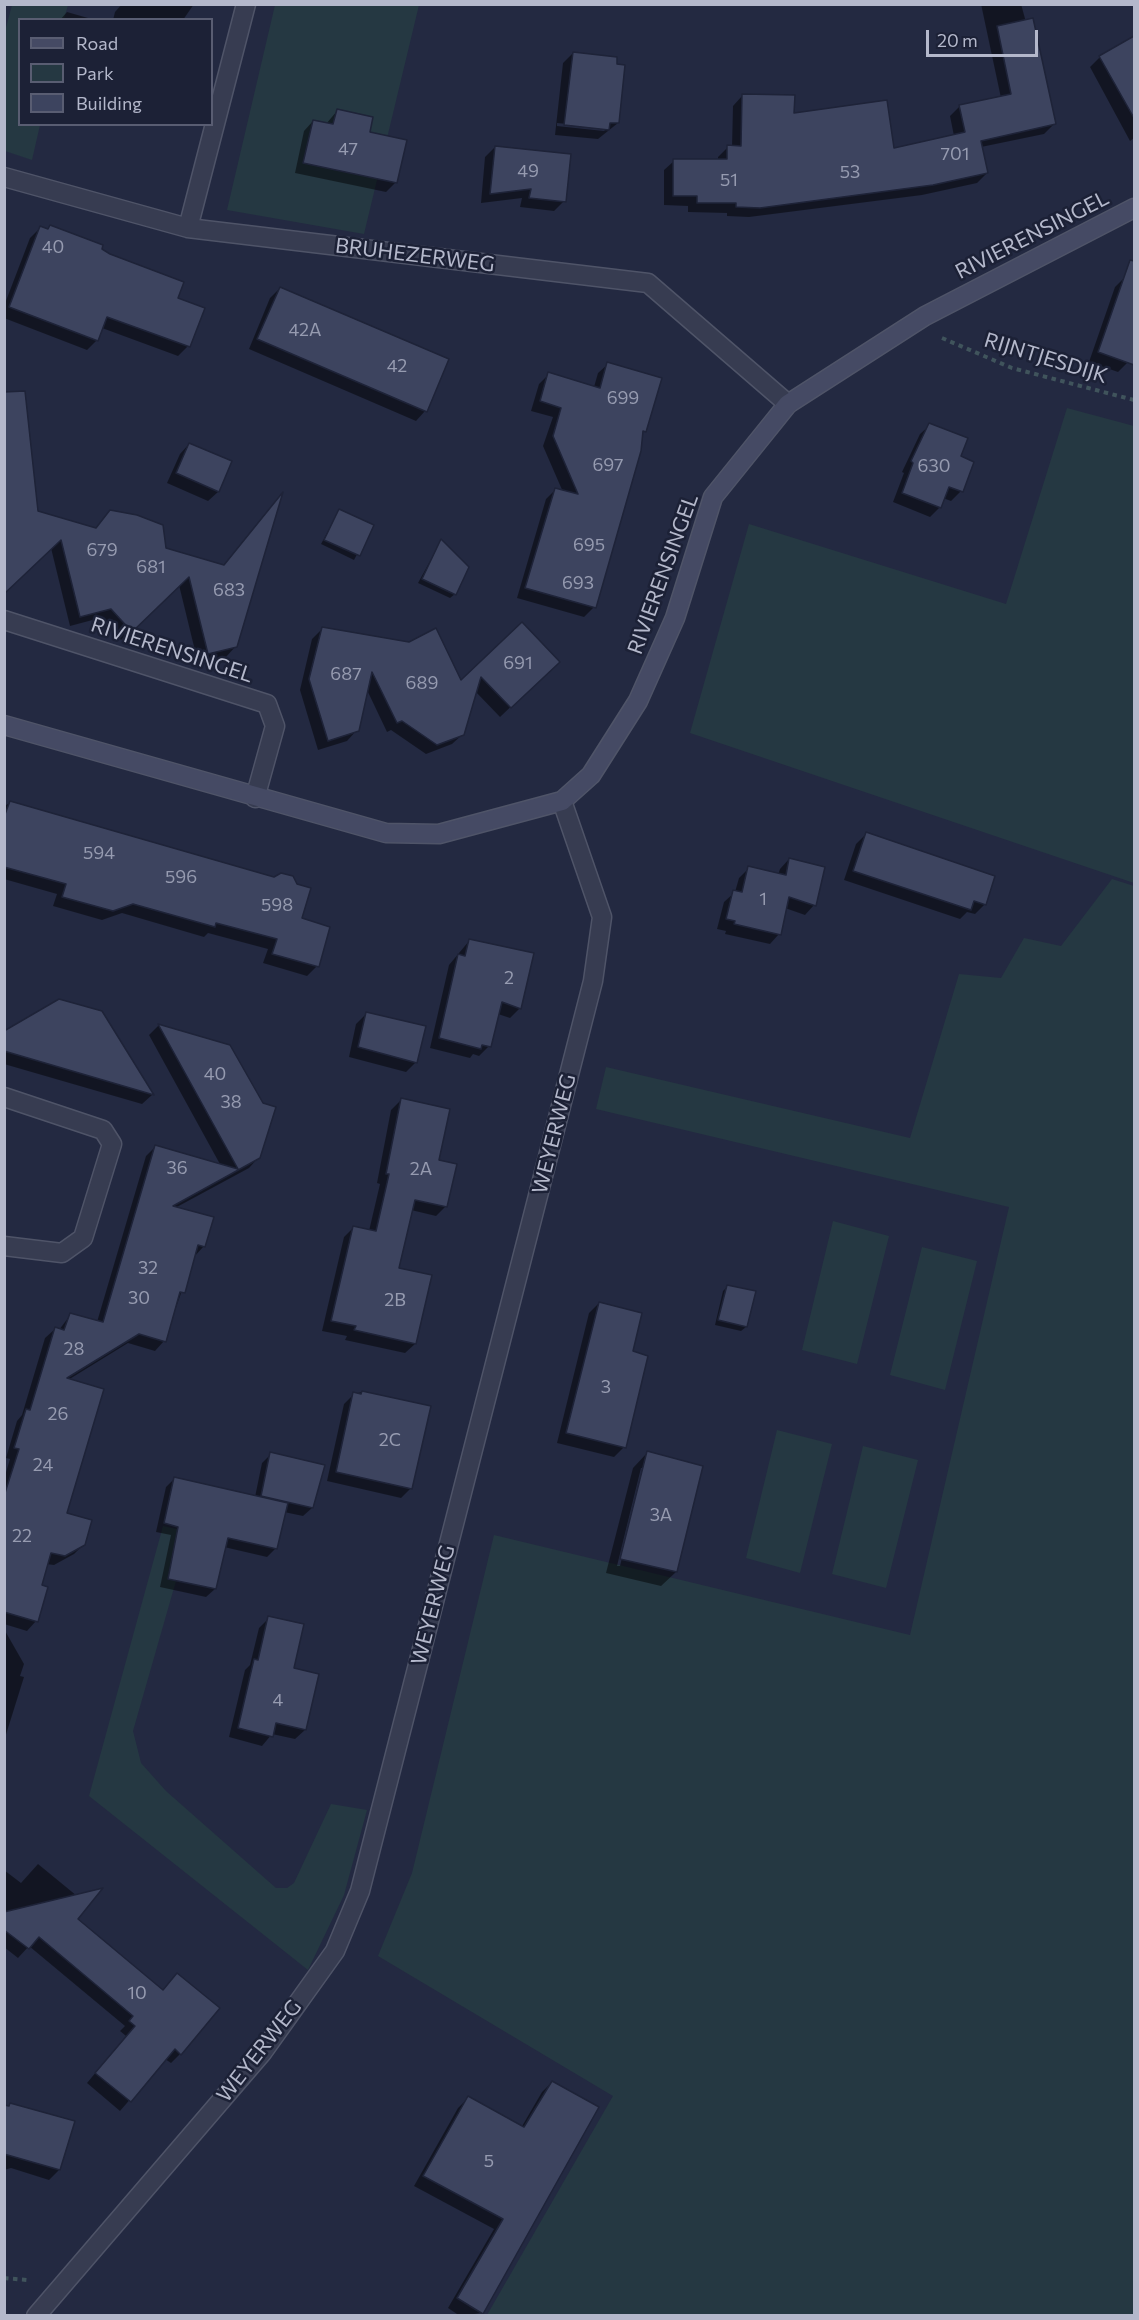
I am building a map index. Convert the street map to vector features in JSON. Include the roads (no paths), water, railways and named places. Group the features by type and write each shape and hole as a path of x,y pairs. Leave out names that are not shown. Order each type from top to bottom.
{"street":[{"path":"188,228 246,4"},
{"name":"BRUHEZERWEG","path":"4,177 188,228 648,283 788,404"},
{"name":"RIVIERENSINGEL","path":"4,725 255,798 386,833 439,834 562,801 591,776 638,700 675,618 712,497 788,404 925,316 1134,208"},
{"name":"RIVIERENSINGEL","path":"4,620 267,704 275,726 255,798"},
{"name":"WEYERWEG","path":"36,2316 262,2054 335,1951 360,1891 593,981 602,917 562,801"},
{"path":"4,1097 104,1130 112,1144 83,1238 62,1253 6,1252"}]}
